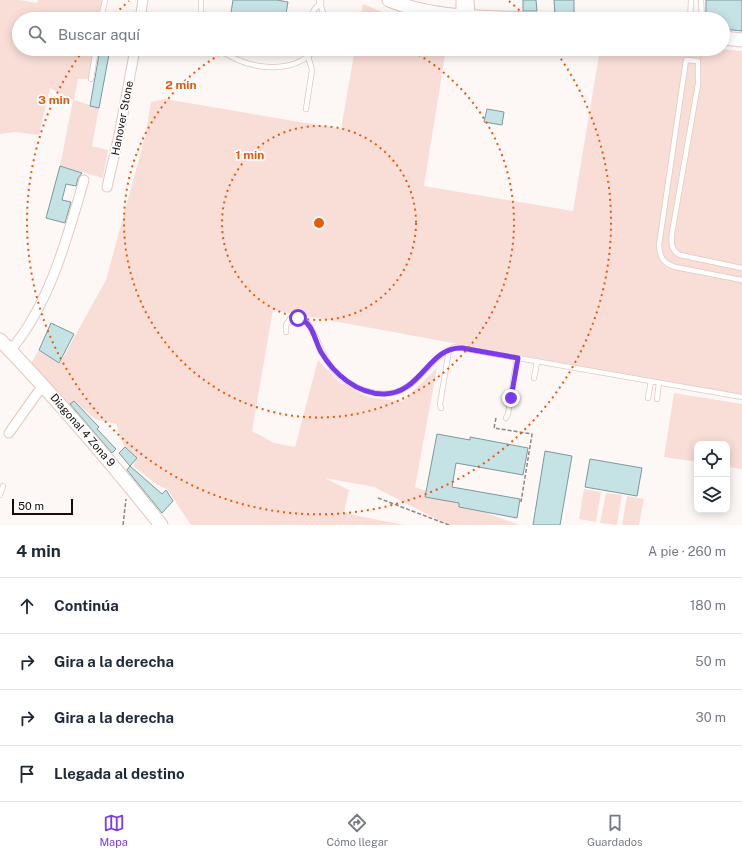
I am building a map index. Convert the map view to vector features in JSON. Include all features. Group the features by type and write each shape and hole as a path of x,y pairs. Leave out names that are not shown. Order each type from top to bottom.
{"main road":[{"path":"388,0 415,9 440,12"},
{"path":"730,39 742,40"},
{"name":"Diagonal 4 Zona 9","path":"0,340 43,385 120,472 161,525"}],"street":[{"path":"141,12 143,0"},
{"path":"461,0 465,12"},
{"path":"467,12 469,0"},
{"name":"Hanover Stone","path":"107,187 119,135 134,56"},
{"path":"10,351 31,321 48,286 67,237 84,180"},
{"path":"9,433 43,385"}],"lane":[{"path":"102,12 105,0"},
{"path":"200,12 201,0"},
{"path":"690,12 691,0"},
{"path":"701,0 702,12"},
{"path":"313,12 320,1"},
{"path":"320,1 323,12"},
{"path":"91,79 95,56"},
{"path":"232,56 241,61 270,67 294,64 306,56"},
{"path":"306,109 312,70 312,56"},
{"path":"742,268 680,255 676,253 672,245 672,233 698,84 698,61 686,60 660,245 661,257 666,264 675,267 742,280"},
{"path":"286,332 286,325 290,319 298,318 307,322 321,351 332,369 350,384 371,392 382,394 402,391 417,380 442,353 449,350 462,348 659,383 742,396"},
{"path":"441,408 440,404 449,350"},
{"path":"506,418 518,358"},
{"path":"534,378 537,362"},
{"path":"648,398 651,381"},
{"path":"656,399 659,383"},
{"path":"0,495 3,486"}],"path":[{"path":"496,418 494,428 532,434 521,502"},
{"path":"123,525 127,503 125,493"},
{"path":"378,498 449,525"}],"shaded area":[{"path":"0,0 19,0 37,3 38,0 105,0 102,12 12,12 12,56 95,56 91,79 78,79 74,100 99,108 92,146 108,150 103,178 60,166 73,100 50,88 39,135 15,132 0,134"},
{"path":"363,4 382,12 361,12"},
{"path":"730,50 742,51 742,396 273,310 252,431 274,443 295,447 318,360 339,382 368,397 402,402 437,368 415,487 520,525 448,525 374,487 325,478 349,490 344,513 404,525 191,525 167,489 159,486 133,466 137,458 123,444 116,424 95,419 74,401 67,408 30,365 39,350 60,363 106,280 145,137 151,102 165,99 341,129 354,56 445,56 424,186 573,211 599,56 730,56"},
{"path":"674,393 742,404 742,469 730,467 730,441 694,441 694,462 664,457"},
{"path":"584,489 601,492 596,522 579,519"},
{"path":"606,493 622,495 617,525 600,523"},
{"path":"627,496 644,499 639,525 622,525"}],"building":[{"path":"233,0 277,0 288,2 286,12 231,12"},
{"path":"523,0 536,0 537,11 523,11"},
{"path":"554,0 574,0 574,12 555,12"},
{"path":"706,0 742,0 742,31 730,30 730,12 706,12"},
{"path":"99,56 109,56 99,108 90,106"},
{"path":"487,109 504,112 502,125 484,122"},
{"path":"60,166 82,173 78,178 76,186 66,184 62,200 71,202 65,223 46,218"},
{"path":"51,323 74,334 59,363 39,350"},
{"path":"74,401 99,427 97,429 116,449 112,453 70,404"},
{"path":"437,434 470,440 470,437 528,448 523,475 456,463 452,487 520,499 517,518 459,507 459,503 425,497"},
{"path":"125,447 137,458 130,466 119,453"},
{"path":"545,451 572,456 560,525 533,525"},
{"path":"590,459 642,468 637,496 585,487"},
{"path":"130,466 162,494 166,490 173,501 162,513 127,470"}],"route":[{"path":"298,318 309,324 315,340 332,369 350,384 360,388 382,394 392,394 402,391 417,380 442,353 455,347 518,358 511,398"}]}
